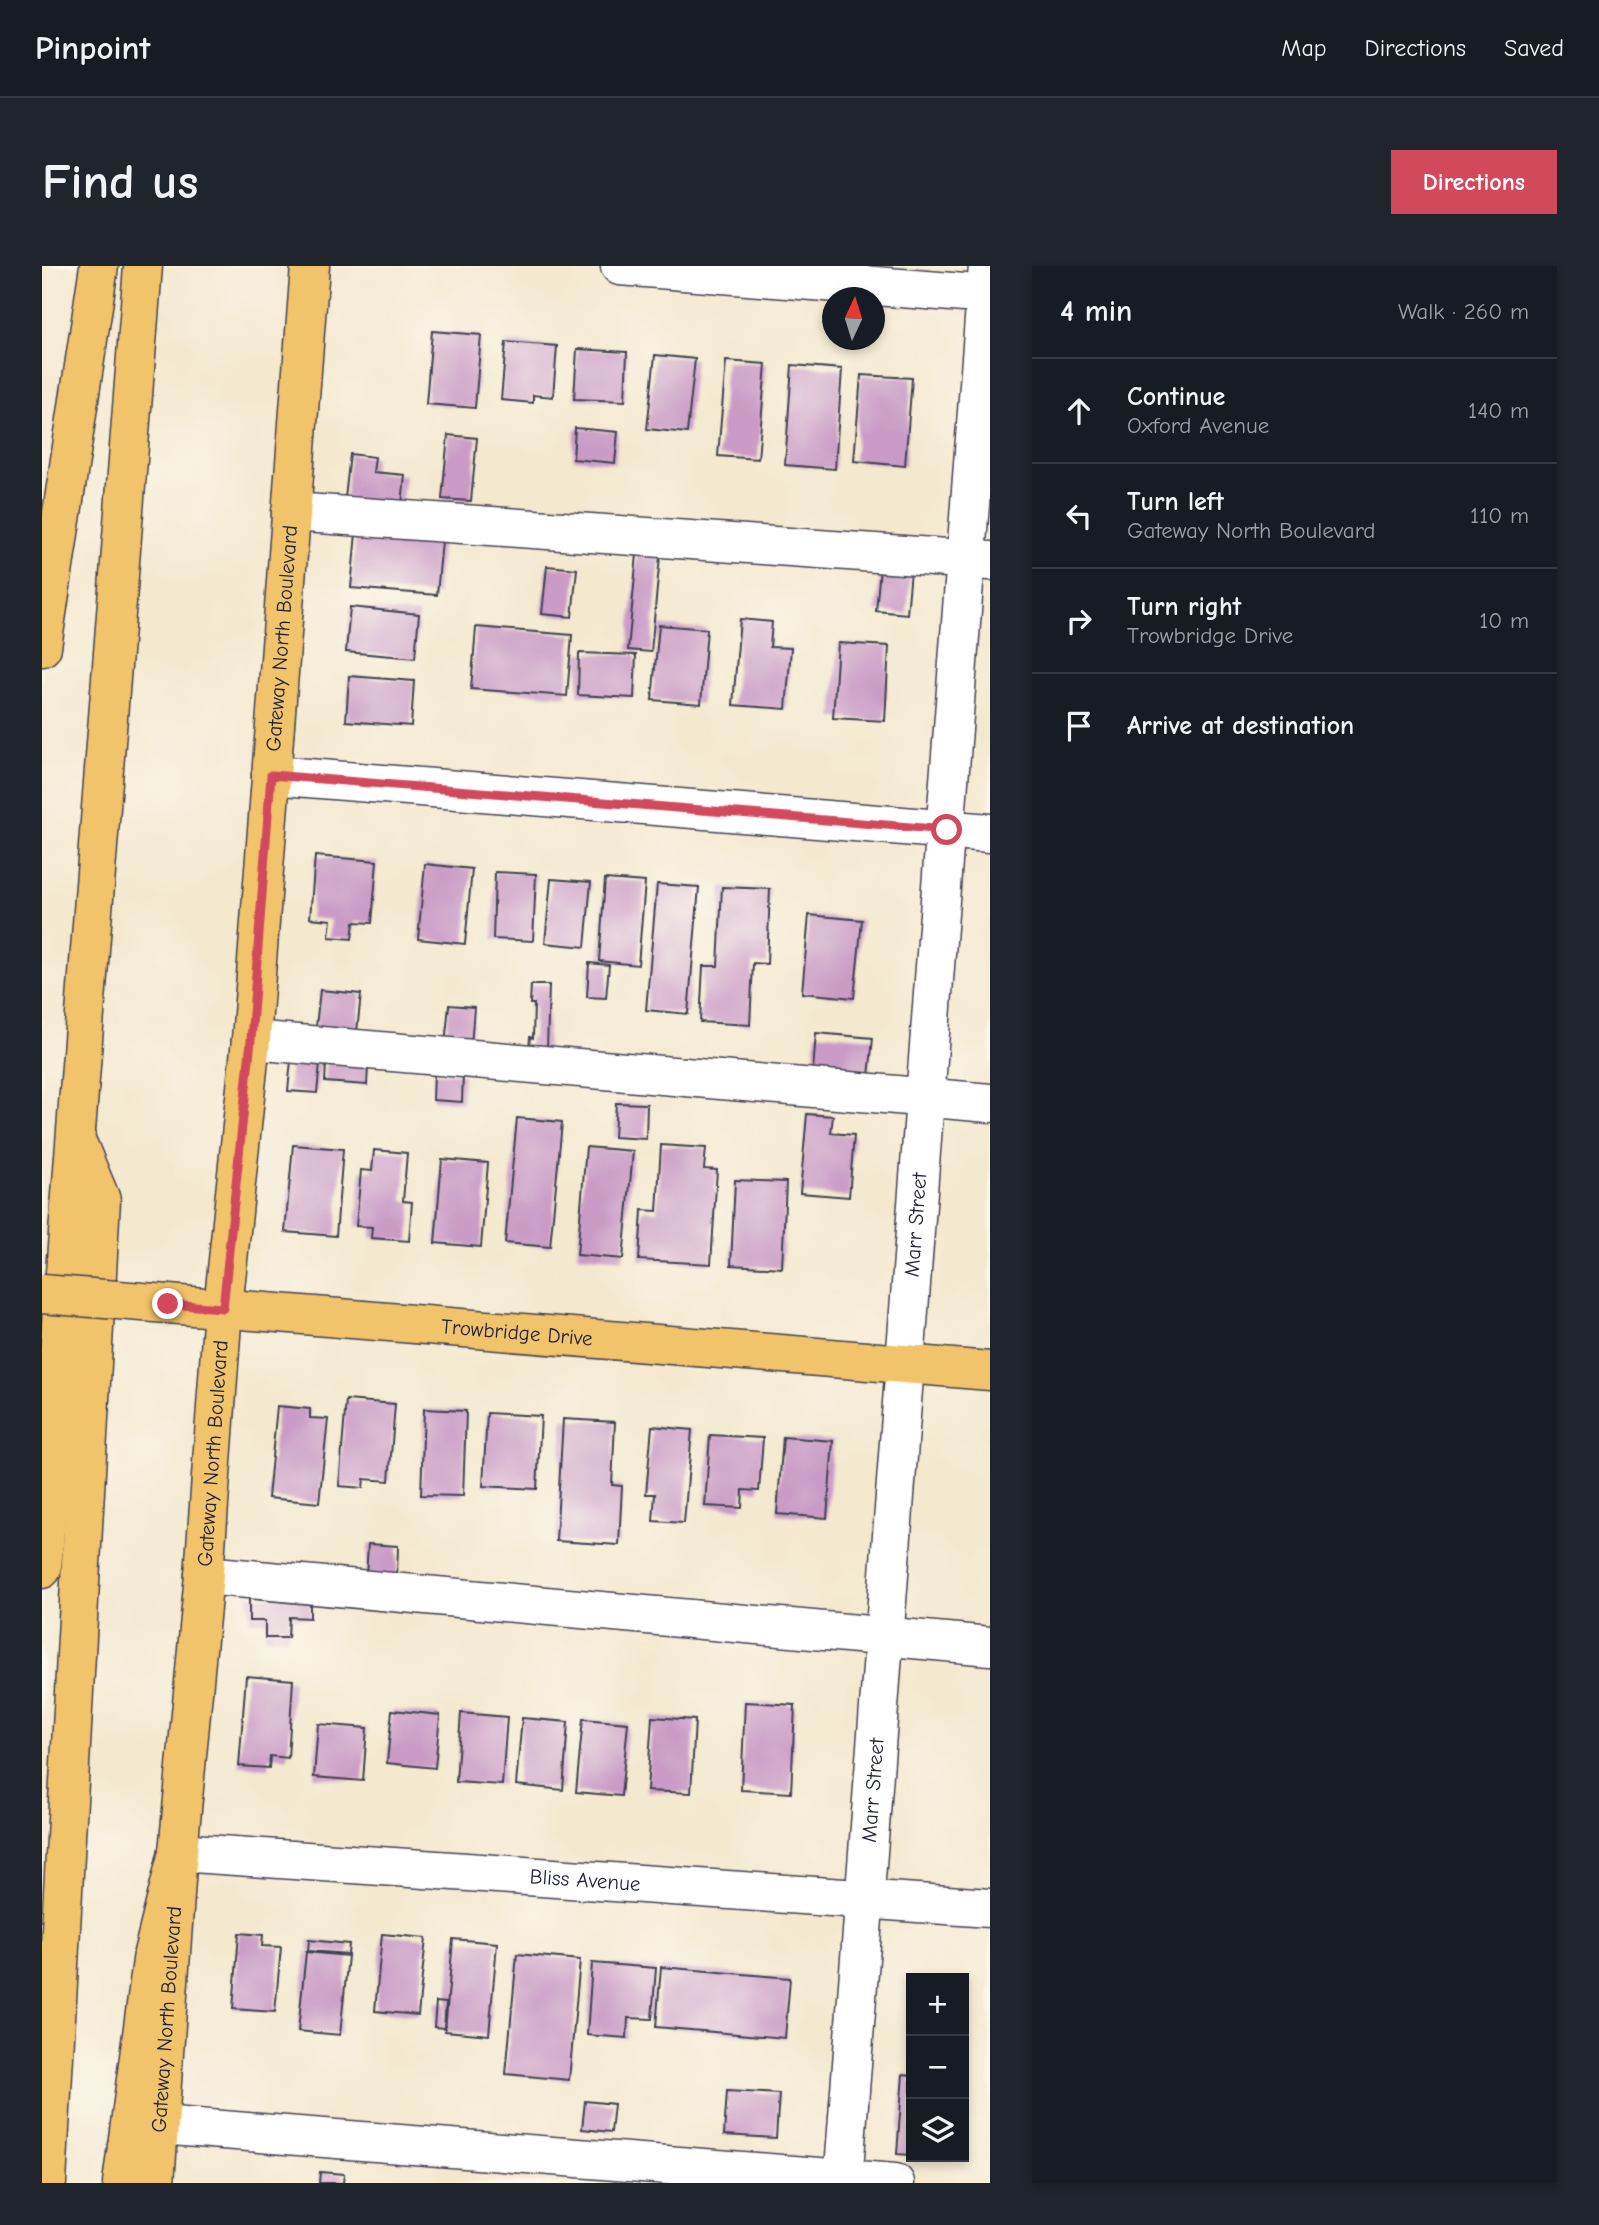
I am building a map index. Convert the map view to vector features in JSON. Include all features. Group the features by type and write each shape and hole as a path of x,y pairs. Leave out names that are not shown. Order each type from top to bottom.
{"main road":[{"path":"42,647 99,266"},
{"path":"42,1569 143,266"},
{"name":"Gateway North Boulevard","path":"155,2183 178,1852 204,1575 223,1308 251,1040 310,266"},
{"path":"47,2183 101,1200 77,1142"},
{"name":"Trowbridge Drive","path":"42,1294 990,1371"},
{"path":"122,2183 153,1953 178,1852"}],"street":[{"path":"620,266 988,285"},
{"name":"Marr Street","path":"844,2181 904,1364 947,830 979,561 988,285"},
{"path":"291,512 979,561"},
{"path":"271,775 990,833"},
{"path":"251,1040 990,1103"},
{"path":"204,1575 990,1646"},
{"name":"Bliss Avenue","path":"178,1852 990,1908"},
{"path":"159,2125 895,2183"}],"building":[{"path":"432,331 481,335 475,408 426,404"},
{"path":"506,342 557,346 553,397 533,395 533,403 501,400"},
{"path":"577,349 627,352 625,401 574,399"},
{"path":"655,355 695,359 687,433 647,429"},
{"path":"726,361 766,364 758,459 718,456"},
{"path":"792,365 842,369 835,469 785,465"},
{"path":"861,375 912,378 905,466 854,461"},
{"path":"575,428 618,432 615,463 573,459"},
{"path":"448,435 477,438 471,501 442,499"},
{"path":"350,454 375,457 373,472 405,475 402,504 345,498"},
{"path":"356,533 442,540 437,595 351,588"},
{"path":"637,554 660,556 651,652 628,650"},
{"path":"547,566 577,569 572,617 542,614"},
{"path":"880,568 911,571 907,614 876,611"},
{"path":"350,607 419,614 415,658 346,652"},
{"path":"740,619 772,622 770,647 791,648 786,709 733,705"},
{"path":"659,625 707,629 701,704 652,700"},
{"path":"476,627 572,635 567,696 471,689"},
{"path":"838,643 889,646 885,721 833,718"},
{"path":"579,653 636,655 634,698 578,695"},
{"path":"349,676 414,681 411,726 346,721"},
{"path":"315,856 377,861 372,923 354,922 352,939 329,937 331,920 310,918"},
{"path":"425,864 472,869 465,944 418,939"},
{"path":"495,872 536,874 533,941 493,939"},
{"path":"551,879 591,882 585,947 545,943"},
{"path":"605,879 645,882 638,965 599,961"},
{"path":"657,884 699,887 688,1014 646,1010"},
{"path":"722,887 770,889 767,964 753,963 750,1025 700,1022 703,966 718,966"},
{"path":"809,915 862,920 854,998 802,993"},
{"path":"589,963 609,965 606,998 587,997"},
{"path":"531,985 549,985 547,1050 529,1050 530,1037 533,1038 534,1004 530,1004"},
{"path":"320,990 361,994 357,1032 316,1027"},
{"path":"449,1005 474,1007 471,1047 445,1045"},
{"path":"816,1033 873,1038 869,1076 813,1071"},
{"path":"291,1060 320,1063 317,1093 288,1091"},
{"path":"326,1063 368,1066 367,1085 325,1082"},
{"path":"434,1073 463,1074 462,1102 433,1100"},
{"path":"616,1103 647,1104 646,1139 614,1137"},
{"path":"807,1114 833,1116 831,1133 854,1135 849,1197 800,1193"},
{"path":"517,1118 562,1122 550,1247 505,1243"},
{"path":"293,1145 343,1149 336,1236 285,1232"},
{"path":"661,1145 706,1148 704,1169 717,1170 711,1264 639,1260 642,1210 657,1211"},
{"path":"586,1147 633,1151 623,1259 577,1255"},
{"path":"374,1150 407,1153 403,1201 412,1202 409,1241 371,1238 372,1227 356,1226 361,1170 372,1171"},
{"path":"442,1159 488,1163 481,1247 435,1243"},
{"path":"735,1180 786,1182 782,1268 731,1265"},
{"path":"346,1400 395,1404 389,1481 364,1479 363,1488 339,1486"},
{"path":"277,1406 310,1409 310,1418 328,1419 319,1503 268,1498"},
{"path":"424,1409 466,1411 463,1496 421,1495"},
{"path":"487,1413 541,1416 537,1489 483,1486"},
{"path":"563,1419 615,1422 612,1485 622,1486 619,1545 556,1541"},
{"path":"652,1426 692,1430 684,1523 653,1521 655,1494 646,1494"},
{"path":"710,1435 763,1438 759,1491 743,1490 742,1508 705,1506"},
{"path":"783,1437 833,1441 827,1518 777,1514"},
{"path":"368,1544 398,1546 397,1578 366,1577"},
{"path":"249,1596 310,1597 310,1618 289,1617 288,1638 265,1638 265,1621 249,1621"},
{"path":"246,1676 293,1680 288,1758 270,1756 269,1768 239,1766"},
{"path":"745,1702 795,1705 791,1793 741,1790"},
{"path":"392,1710 440,1715 435,1768 387,1763"},
{"path":"461,1713 507,1717 502,1785 456,1782"},
{"path":"652,1717 695,1720 691,1793 647,1791"},
{"path":"522,1718 568,1722 563,1790 516,1785"},
{"path":"583,1719 628,1723 621,1796 576,1792"},
{"path":"318,1724 367,1728 363,1781 314,1777"},
{"path":"239,1933 263,1935 262,1946 281,1947 275,2012 233,2009"},
{"path":"382,1934 426,1938 418,2015 375,2011"},
{"path":"453,1939 497,1943 489,2035 445,2031"},
{"path":"309,1940 349,1944 348,1954 308,1951"},
{"path":"306,1952 348,1956 340,2035 298,2031"},
{"path":"517,1954 580,1960 569,2080 506,2074"},
{"path":"592,1963 656,1968 652,2019 628,2018 627,2038 587,2035"},
{"path":"661,1967 790,1978 785,2038 656,2027"},
{"path":"436,2002 446,2003 444,2028 434,2027"},
{"path":"903,2074 906,2074 906,2155 897,2154"},
{"path":"727,2091 779,2094 776,2138 724,2135"},
{"path":"585,2101 614,2104 611,2132 582,2129"},
{"path":"320,2172 344,2174 343,2183 319,2183"}],"route":[{"path":"168,1304 223,1308 251,1040 271,775 947,830"}]}
